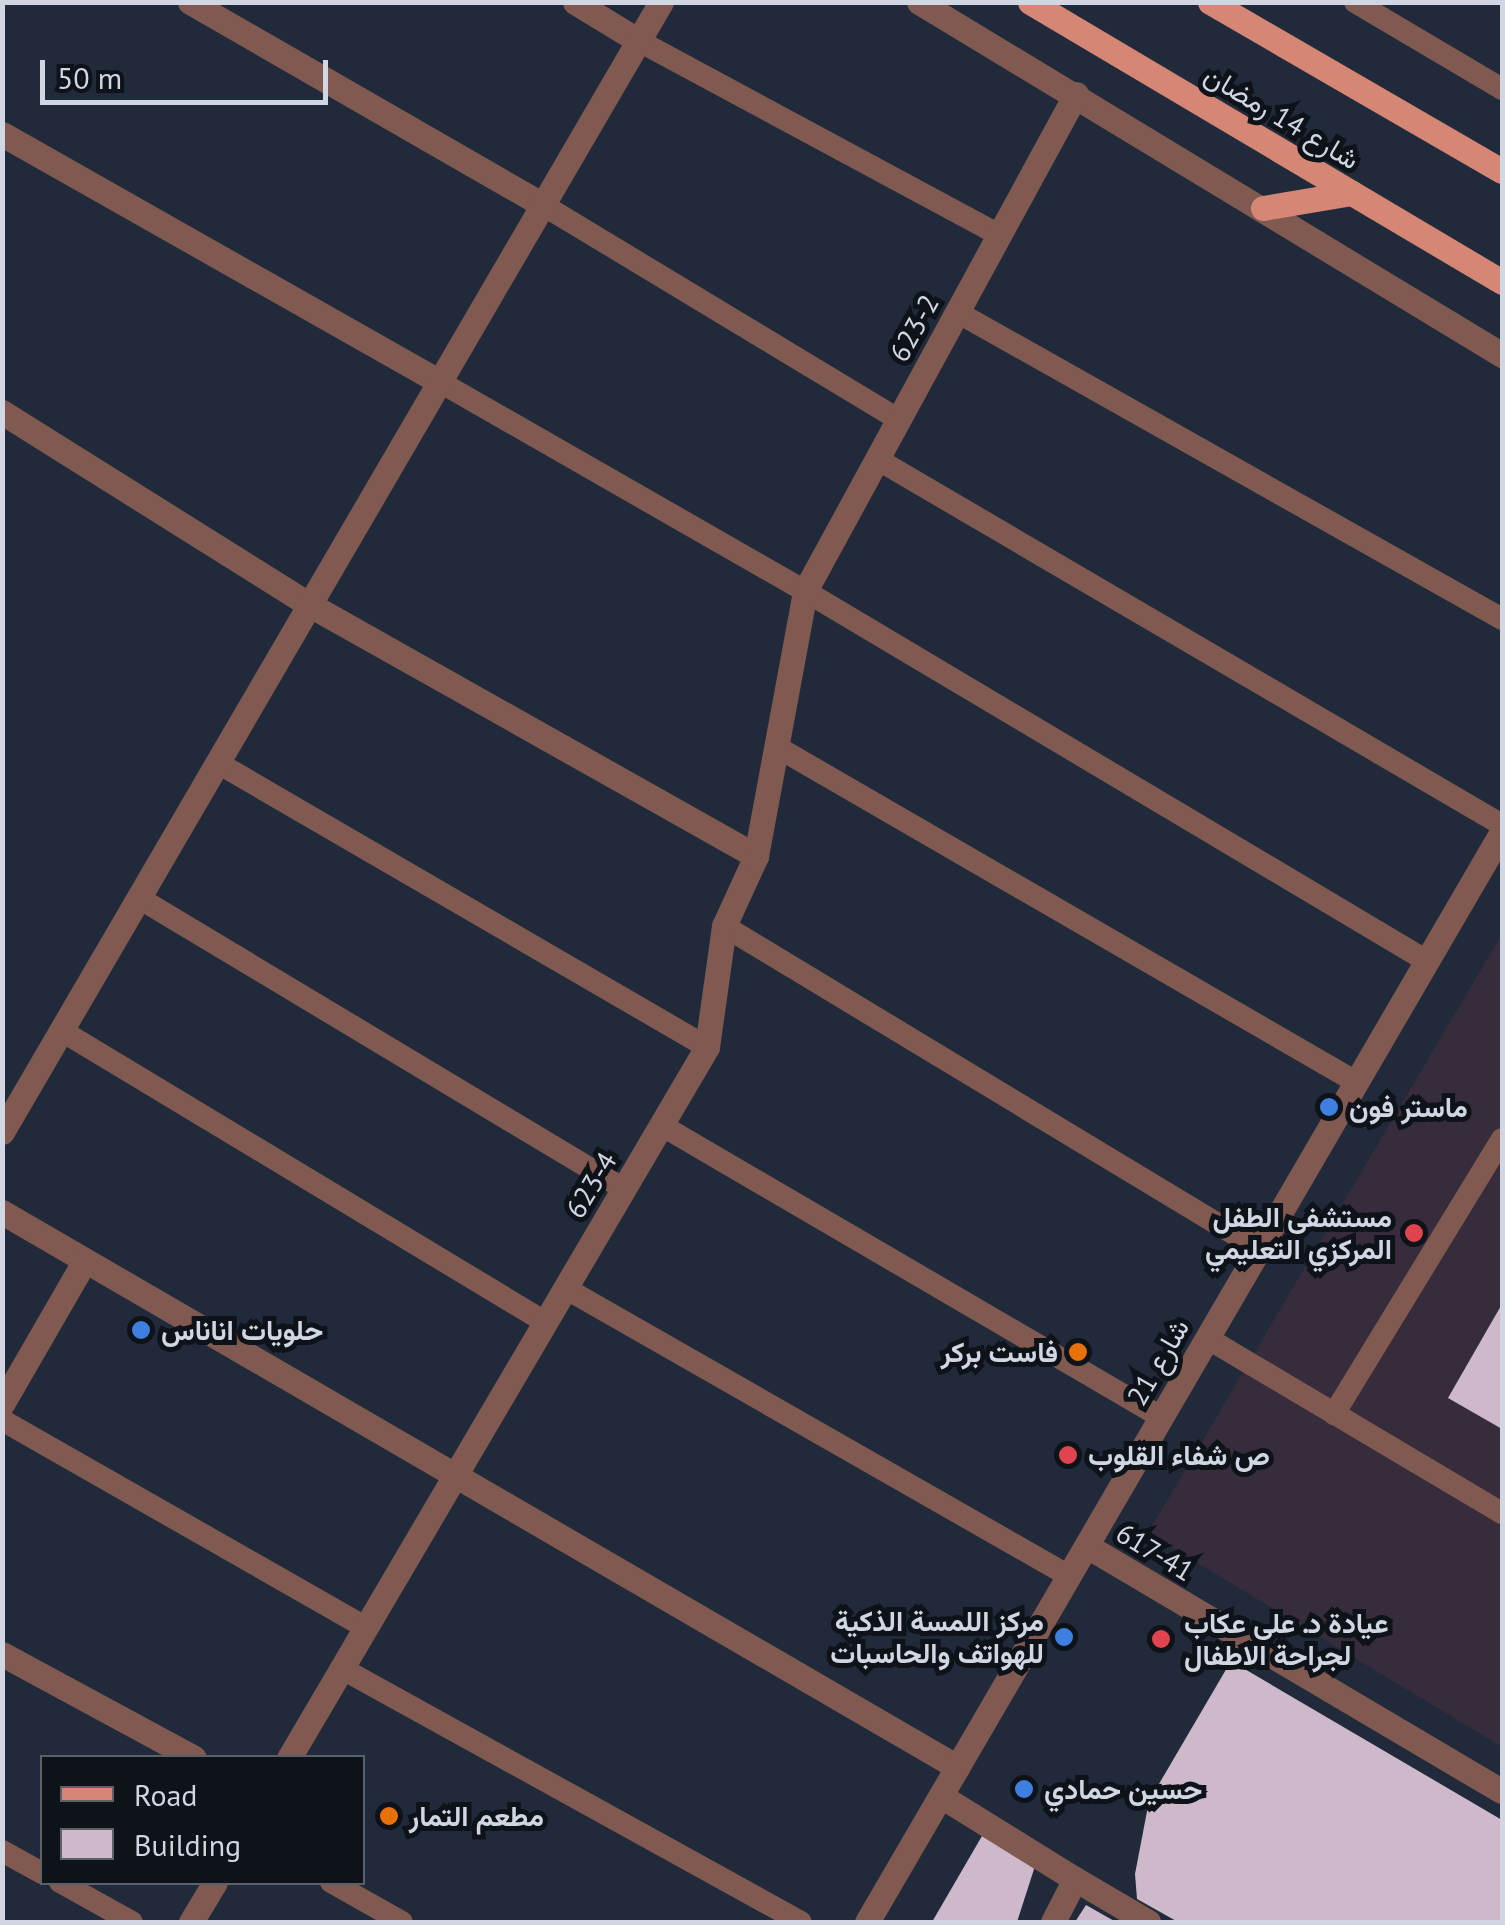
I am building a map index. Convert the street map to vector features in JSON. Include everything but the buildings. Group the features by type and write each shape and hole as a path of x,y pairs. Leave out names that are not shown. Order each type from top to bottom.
{"main road":[{"name":"شارع 14 رمضان","path":"1030,2 1502,282"},
{"path":"1210,2 1502,171"},
{"path":"1263,208 1352,193"}],"street":[{"path":"190,2 543,206"},
{"path":"575,2 639,41"},
{"path":"2,1132 662,2"},
{"path":"918,2 1502,355"},
{"name":"623-2","path":"805,591 1076,94"},
{"path":"2,134 440,382"},
{"path":"2,412 310,605 756,856"},
{"name":"623-4","path":"290,1755 707,1047 724,926 756,856 805,591"},
{"name":"شارع 21","path":"867,1922 1502,832"},
{"path":"2,1212 957,1767"},
{"path":"2,1404 84,1260"},
{"name":"617-41","path":"1087,1546 1502,1792"},
{"path":"2,1654 188,1755"},
{"path":"941,1796 1148,1922"},
{"path":"1054,1922 1074,1880"},
{"path":"191,1922 213,1885"}],"lane":[{"path":"1355,2 1502,89"},
{"path":"639,41 1000,234"},
{"path":"543,206 898,420"},
{"path":"957,312 1502,619"},
{"path":"440,382 805,591 1427,961"},
{"path":"877,458 1502,824"},
{"path":"778,747 1356,1082"},
{"path":"218,763 707,1047"},
{"path":"140,898 624,1188"},
{"path":"724,926 1259,1249"},
{"path":"62,1030 545,1322"},
{"path":"661,1124 1161,1417"},
{"path":"1334,1414 1502,1139"},
{"path":"565,1288 1069,1576"},
{"path":"1208,1338 1502,1513"},
{"path":"2,1420 366,1626"},
{"path":"341,1668 800,1922"},
{"path":"2,1850 40,1872"},
{"path":"65,1885 132,1922"},
{"path":"336,1885 402,1922"}],"shaded area":[{"name":"مستشفى الطفل المركزي التعليمي","path":"1502,934 1502,1747 1148,1533"}],"place":[{"name":"ماستر فون","path":"1329,1107"},
{"name":"مستشفى الطفل المركزي التعليمي","path":"1414,1233"},
{"name":"حلويات اناناس","path":"141,1330"},
{"name":"فاست بركر","path":"1078,1352"},
{"name":"ص شفاء القلوب","path":"1068,1455"},
{"name":"مركز اللمسة الذكية للهواتف والحاسبات","path":"1064,1637"},
{"name":"عيادة د. علي عكاب لجراحة الاطفال","path":"1161,1639"},
{"name":"حسين حمادي","path":"1024,1789"},
{"name":"مطعم التمار","path":"389,1816"}]}
